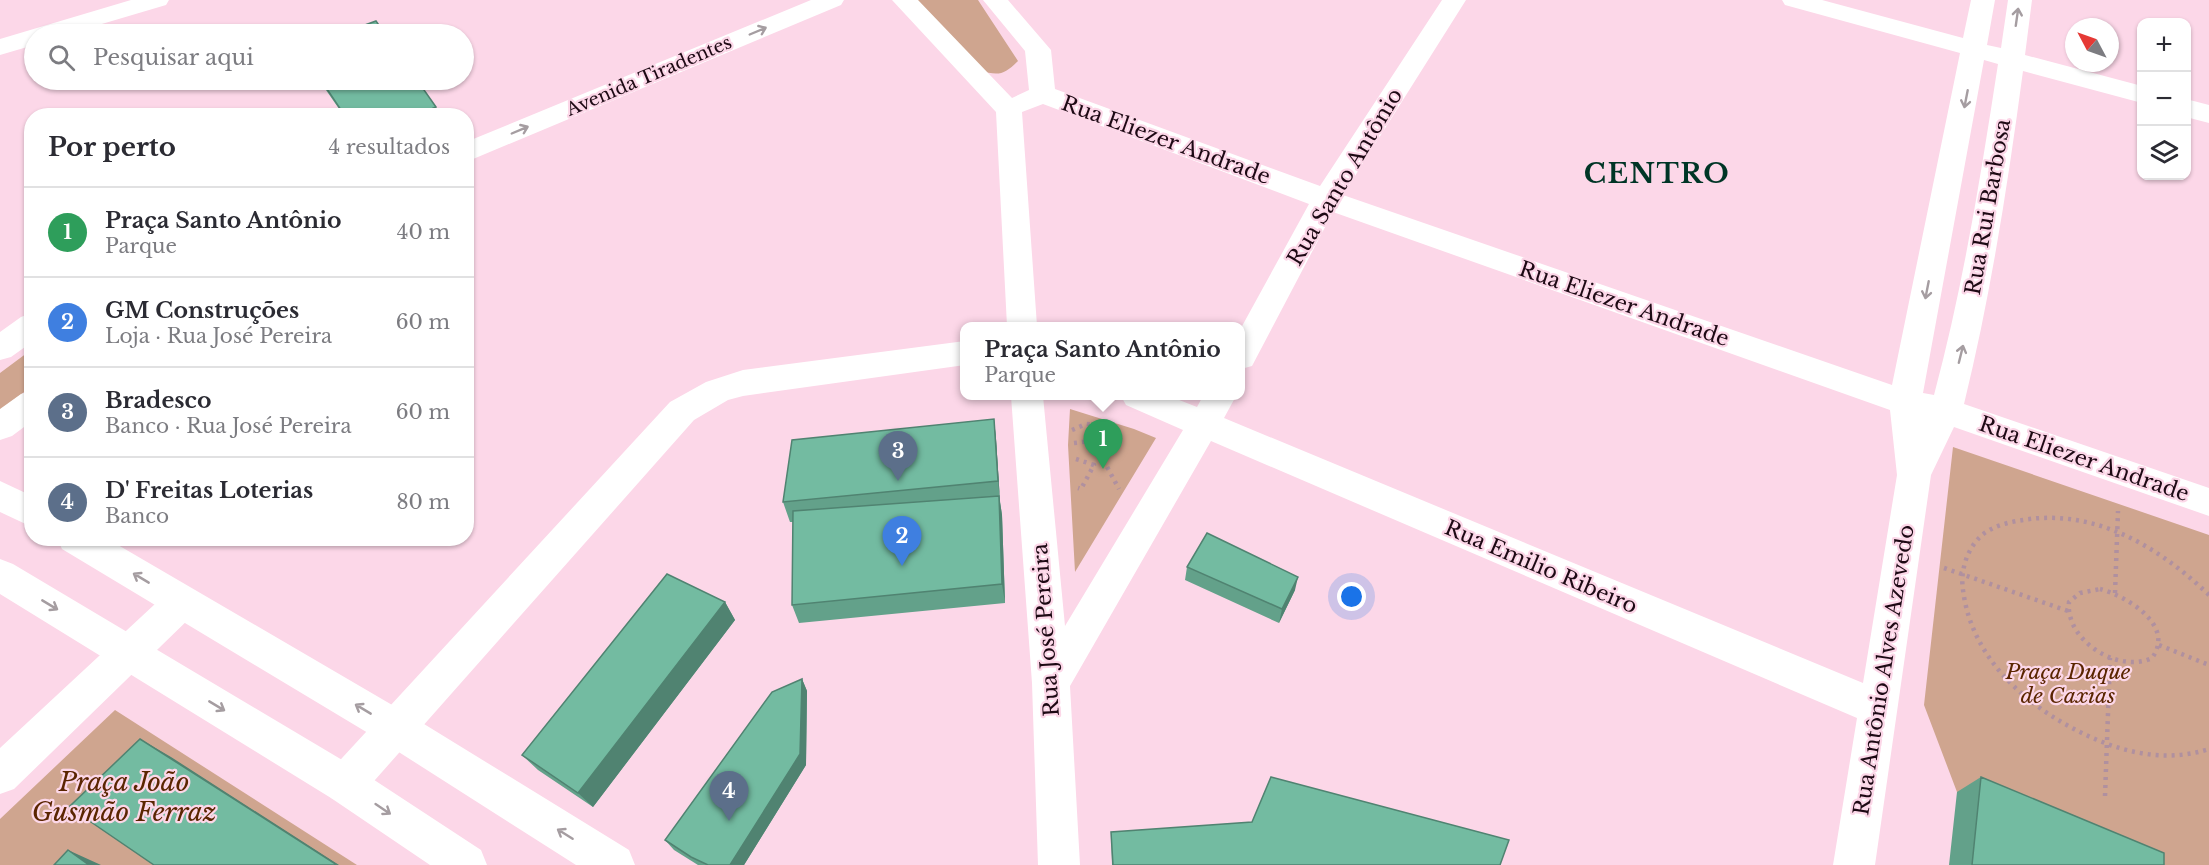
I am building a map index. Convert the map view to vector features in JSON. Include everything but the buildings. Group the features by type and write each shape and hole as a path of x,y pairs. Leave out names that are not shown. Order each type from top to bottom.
{"street":[{"path":"76,24 157,0"},
{"name":"Avenida Tiradentes","path":"474,150 832,0"},
{"path":"904,0 1009,110 1022,322"},
{"path":"995,0 1038,50 1042,94 1009,110"},
{"name":"Rua Santo Antônio","path":"1245,350 1326,200 1454,0"},
{"path":"1794,0 2137,94"},
{"name":"Rua Rui Barbosa","path":"1905,402 1983,0"},
{"name":"Rua Rui Barbosa","path":"1946,411 1968,326 1999,150 2020,0"},
{"path":"0,47 24,40"},
{"name":"Rua Eliezer Andrade","path":"1042,94 1326,200 1905,402 1946,411 2209,502"},
{"path":"2191,109 2209,114"},
{"path":"0,348 24,331"},
{"path":"345,784 682,411 717,391 743,383 960,354"},
{"name":"Rua José Pereira","path":"1027,400 1051,683 1059,865"},
{"name":"Rua Emilio Ribeiro","path":"1157,400 1212,411 1878,708"},
{"name":"Rua Antônio Alves Azevedo","path":"1854,865 1914,475 1905,402"},
{"path":"0,426 24,409"},
{"path":"1051,683 1212,411"},
{"name":"Rua Antônio Alves Azevedo","path":"1914,475 1946,411"},
{"path":"0,495 24,508"},
{"path":"88,546 397,729 614,865"},
{"path":"0,576 345,784 466,865"},
{"path":"0,775 182,602"}],"path":[{"path":"1087,423 1095,429 1092,439 1121,493"},
{"path":"1076,459 1070,437 1072,430 1079,424 1123,428"},
{"path":"1073,443 1082,444 1092,439"},
{"path":"1064,459 1076,459 1094,465 1081,489 1072,486"},
{"path":"2115,593 2118,471"},
{"path":"2209,595 2174,564 2146,546 2118,532 2054,516 2026,517 2002,524 1982,536 1968,553 1961,573 1962,603 1975,635 1997,668 2028,699 2065,725 2108,745 2142,754 2173,756 2209,749"},
{"path":"1961,573 2068,611"},
{"path":"2100,590 2115,593 2142,610 2157,633 2159,645 2156,654 2149,660 2125,663 2110,658 2085,643 2076,632 2068,611 2070,601 2077,593 2100,590"},
{"path":"2159,645 2209,665"},
{"path":"2105,796 2110,658"}],"green space":[{"path":"917,0 978,0 1018,61 1004,72 979,71"},
{"path":"24,355 24,392 0,410 0,373"},
{"path":"1070,409 1156,438 1075,572 1068,445"},
{"name":"Praça Duque de Caxias","path":"1953,447 2209,535 2209,865 2131,865 1957,792 1924,705"},
{"name":"Praça João Gusmão Ferraz","path":"115,710 357,865 0,865 0,819"}],"place":[{"name":"Praça Santo Antônio","path":"1103,469"},
{"name":"Bradesco","path":"898,481"},
{"name":"GM Construções","path":"902,566"},
{"name":"D' Freitas Loterias","path":"729,821"}],"district":[{"name":"CENTRO","path":"1657,173"}]}
